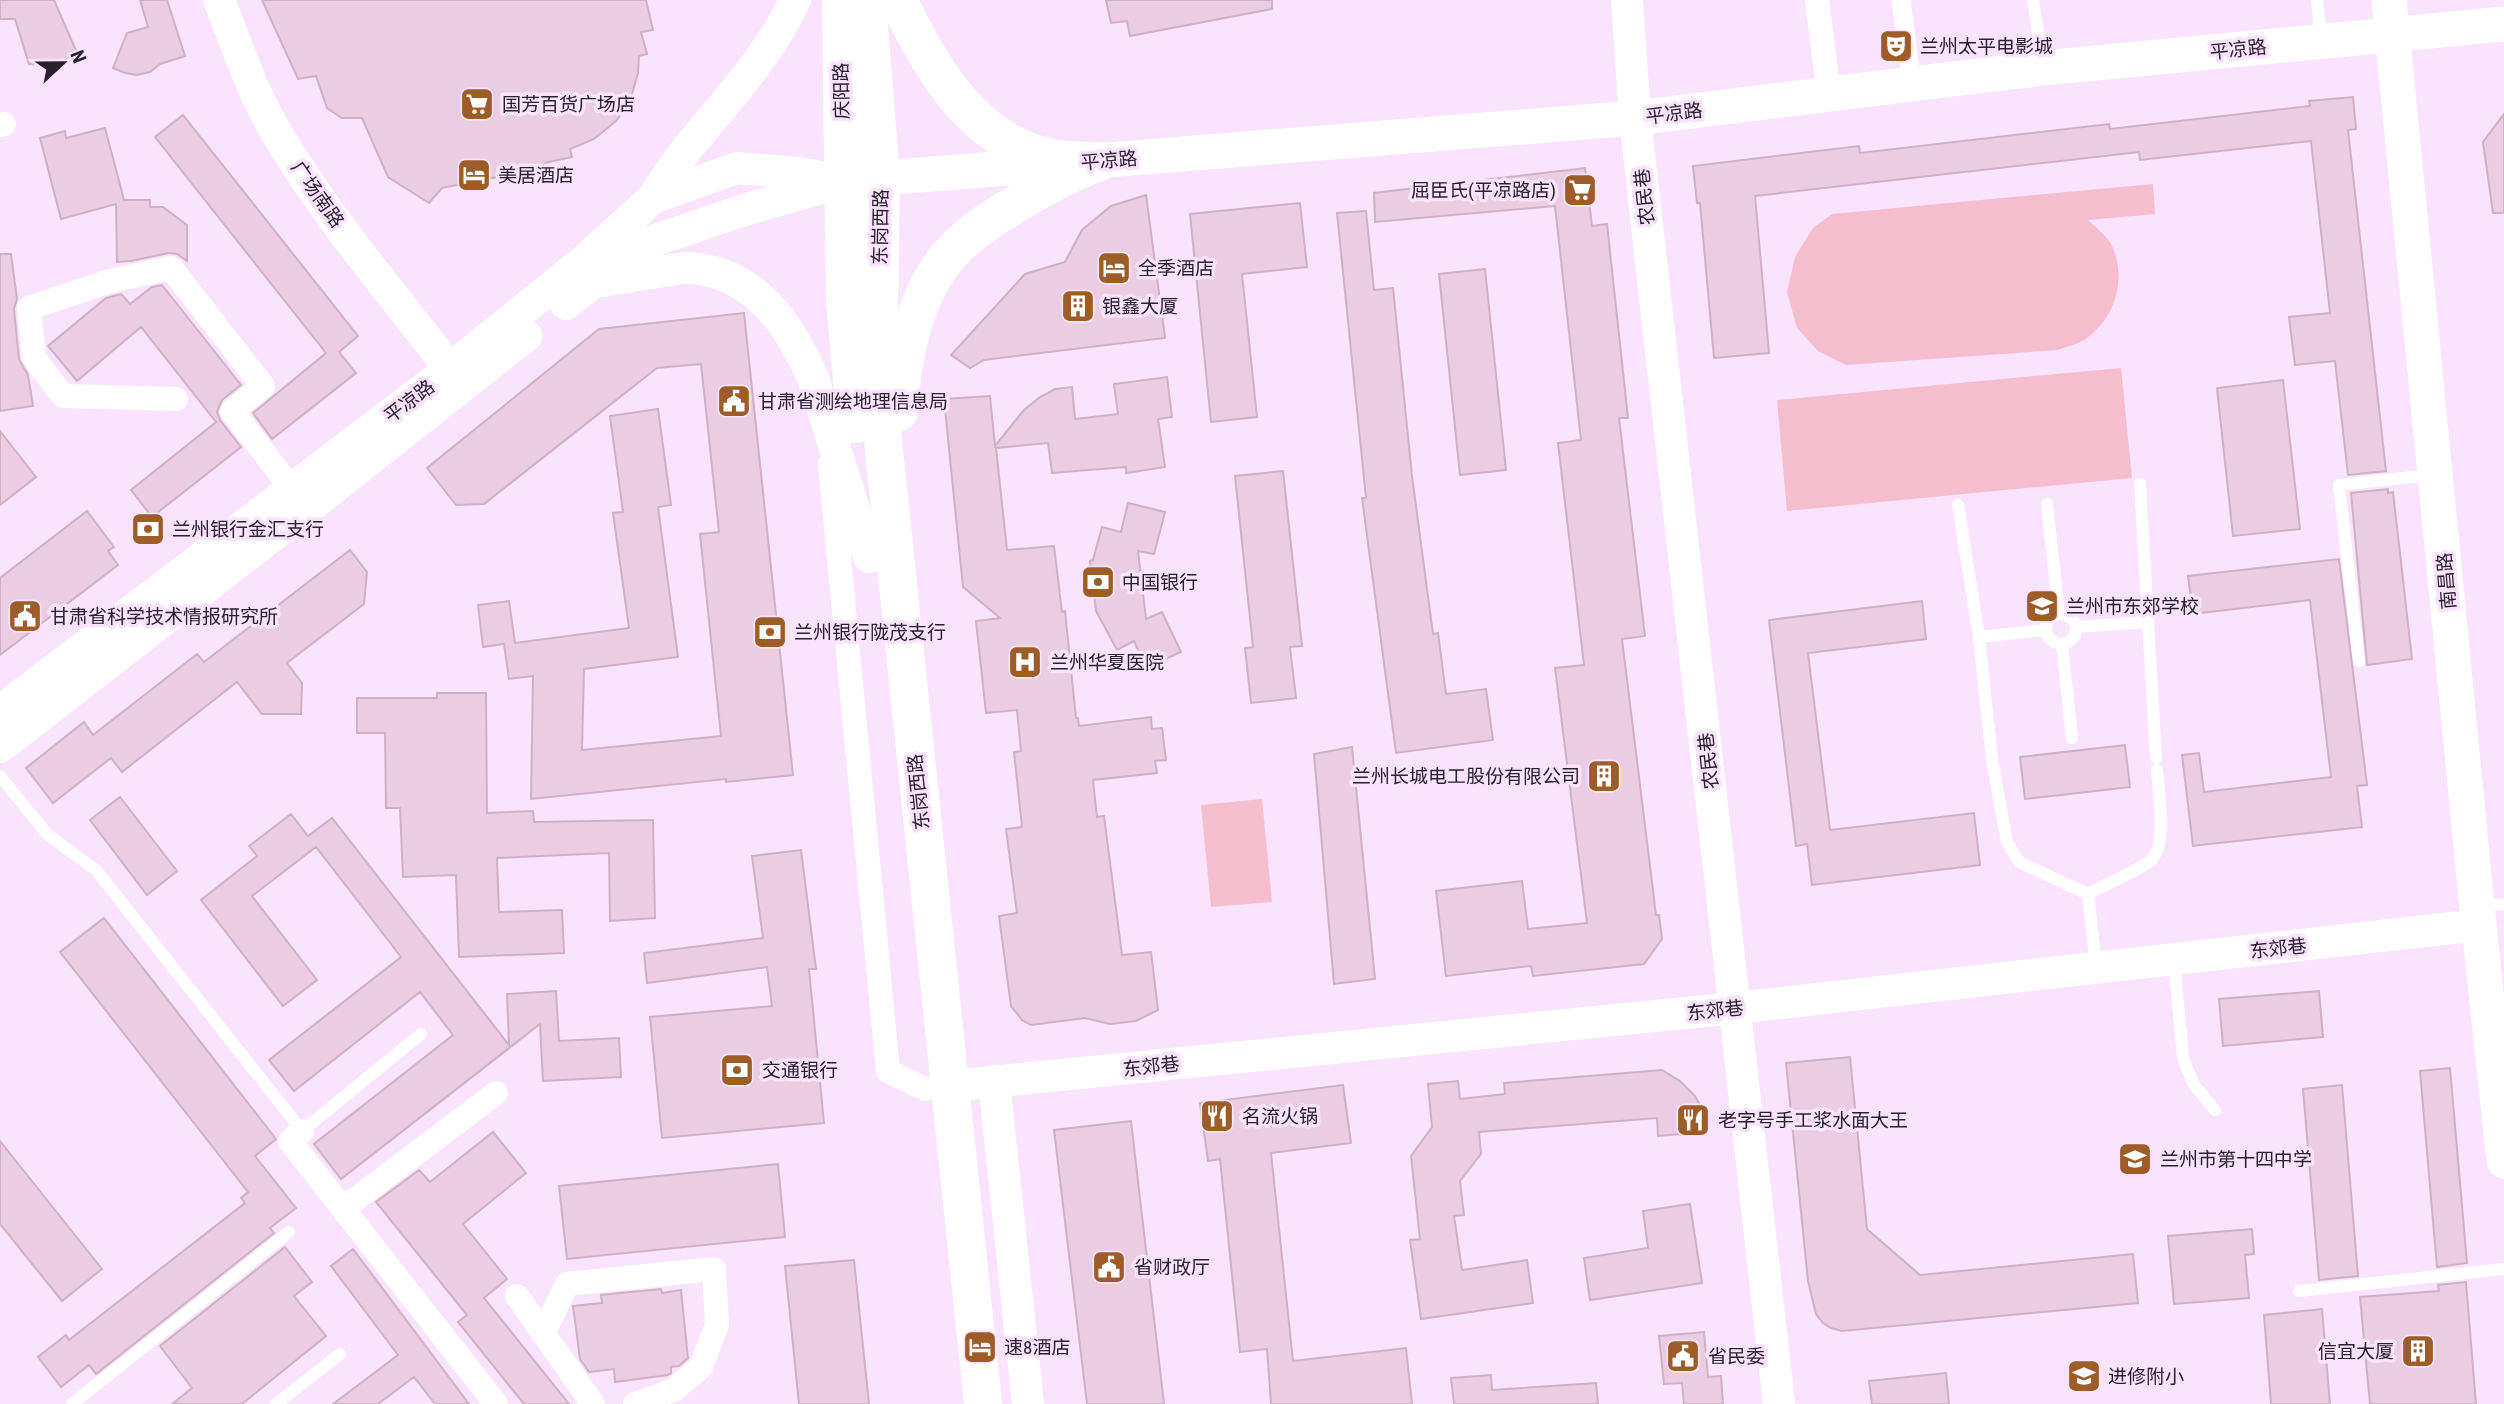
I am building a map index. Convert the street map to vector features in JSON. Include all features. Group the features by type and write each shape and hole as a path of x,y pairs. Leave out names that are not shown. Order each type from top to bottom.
{"main road":[{"name":"庆阳路","path":"841,0 842,181"},
{"name":"庆阳路","path":"867,0 881,178"},
{"path":"898,0 925,51 975,119 984,127 1012,144 1052,158 1102,161"},
{"name":"南昌路","path":"2389,0 2436,474 2487,912 2504,1161"},
{"name":"平凉路","path":"842,181 1635,118 2043,68 2504,24"},
{"path":"881,556 900,393 912,329 930,285 950,254 984,225 1057,180 1102,161"},
{"name":"东岗西路","path":"881,178 878,392 881,556"},
{"name":"东岗西路","path":"842,181 845,301 881,556 938,1087 983,1404"},
{"name":"东岗西路","path":"938,1087 958,1404"}],"street":[{"name":"广场南路","path":"219,0 245,68 278,135 315,193 450,369"},
{"path":"653,198 686,150 786,21 795,0"},
{"name":"农民巷","path":"1627,0 1635,118 1779,1404"},
{"path":"1816,0 1829,95"},
{"path":"1901,0 1912,85"},
{"name":"平凉路","path":"0,711 450,369 579,265 653,198 737,168 799,173 842,181"},
{"name":"平凉路","path":"0,747 331,491 638,246 744,210 842,181"},
{"path":"593,282 690,267 725,276 762,298 785,324 801,350 813,378 826,422 881,556"},
{"path":"176,399 64,396 34,358 29,308 110,281 171,268 263,386 232,411 292,489"},
{"path":"826,422 888,1071 938,1087"},
{"name":"东郊巷","path":"938,1087 1736,1008 2096,968 2174,959 2487,912"},
{"path":"994,1082 1028,1404"},
{"path":"344,1208 496,1093"},
{"path":"302,1131 290,1141 496,1404"},
{"path":"543,1334 567,1284 714,1269 717,1324 701,1367 674,1390 635,1404"},
{"path":"517,1296 593,1404"}],"lane":[{"path":"2033,0 2043,68"},
{"path":"2317,0 2321,41"},
{"path":"2359,661 2339,485 2436,474"},
{"path":"2088,894 2151,860 2159,848 2161,828 2140,484"},
{"path":"2047,504 2059,613"},
{"path":"1958,505 1979,637 1992,760 2007,842 2019,862 2088,894"},
{"path":"2059,613 2071,616 2076,627 2073,639 2062,644 2051,641 2046,630 2049,619 2059,613"},
{"path":"2076,627 2148,622"},
{"path":"1979,637 2046,630"},
{"path":"2062,644 2073,738"},
{"path":"0,776 48,835 96,870 302,1131 421,1034"},
{"path":"2088,894 2096,968"},
{"path":"2174,959 2183,1058 2194,1086 2215,1110"},
{"path":"72,1404 289,1232"},
{"path":"2299,1291 2504,1269"},
{"path":"276,1404 340,1354"}],"shaded area":[{"path":"2153,184 2155,214 2088,220 2111,244 2116,256 2118,282 2112,307 2106,318 2088,337 2077,343 2058,350 1846,365 1818,351 1797,328 1787,292 1795,257 1813,228 1832,214"},
{"path":"2121,368 2132,478 1787,511 1777,400"},
{"path":"1262,799 1272,902 1211,907 1201,805"}],"building":[{"path":"0,0 54,0 78,55 52,65 29,64 15,19 0,19"},
{"path":"140,0 167,0 185,56 137,75 113,68 127,33 148,27"},
{"name":"国芳百货广场店","path":"262,0 646,0 653,30 641,32 647,54 639,56 638,73 630,101 616,121 594,139 570,149 572,157 545,163 536,178 522,172 442,188 429,203 388,177 362,118 342,118 327,108 316,76 298,79"},
{"path":"1106,0 1272,0 1272,9 1130,36 1127,21 1111,23"},
{"path":"2353,97 2356,129 2348,130 2386,471 2348,475 2335,361 2295,365 2289,317 2330,313 2311,141 2140,160 2139,152 1755,196 1769,353 1714,358 1700,203 1697,203 1693,166 1859,146 1860,153 2109,124 2110,129 2310,106 2309,101"},
{"path":"2504,114 2504,213 2493,213 2483,142"},
{"path":"183,115 358,336 339,352 356,373 272,439 253,413 326,353 155,137"},
{"path":"105,128 124,200 150,200 150,207 163,207 187,225 187,261 177,254 169,253 117,262 116,204 61,219 40,138 65,131 66,138"},
{"path":"1585,168 1592,226 1607,224 1628,418 1619,418 1645,636 1622,639 1656,915 1659,915 1662,939 1644,964 1533,976 1531,966 1446,976 1436,891 1522,881 1528,929 1587,923 1555,668 1584,665 1558,443 1581,440 1555,206 1375,222 1374,193"},
{"name":"银鑫大厦","path":"1146,195 1165,338 984,360 970,368 951,355 1025,274 1065,262 1082,230 1111,206"},
{"path":"1300,203 1307,267 1242,274 1257,417 1211,422 1190,214"},
{"path":"1366,211 1374,290 1393,288 1412,476 1433,634 1438,633 1446,694 1486,689 1493,740 1396,753 1362,498 1366,498 1337,213"},
{"path":"0,254 11,254 17,299 14,309 19,359 28,375 33,406 0,411"},
{"path":"1485,269 1506,470 1460,475 1439,274"},
{"path":"162,285 241,385 222,400 217,412 241,447 152,517 131,490 216,422 141,327 77,381 48,346 106,298 121,294 130,304 152,287"},
{"path":"744,313 793,775 726,782 726,779 531,799 533,676 509,679 504,644 483,647 478,605 509,601 515,643 629,628 613,513 623,512 610,416 658,409 671,505 658,507 678,657 584,669 582,750 721,736 700,534 719,532 701,364 657,368 484,504 456,505 427,468 599,329"},
{"path":"1167,377 1172,417 1158,419 1165,467 1126,473 1126,467 1052,473 1048,443 996,448 1007,550 1054,546 1079,726 1151,717 1152,729 1162,728 1166,760 1155,761 1157,773 1093,780 1097,817 1104,816 1122,955 1151,952 1158,1010 1136,1021 1110,1024 1085,1018 1031,1025 1022,1020 1011,1006 999,916 1017,913 1006,829 1022,827 1014,752 1021,751 1017,710 986,713 976,621 1000,618 963,587 944,399 990,396 995,446 1024,410 1055,389 1072,387 1075,419 1118,414 1114,384"},
{"path":"2283,380 2300,529 2233,536 2217,388"},
{"path":"0,431 36,477 0,505"},
{"path":"1283,471 1302,646 1290,647 1296,698 1251,703 1245,648 1253,647 1235,476"},
{"path":"2388,489 2388,493 2393,492 2412,659 2367,665 2351,493"},
{"path":"1128,503 1165,512 1154,554 1138,551 1146,619 1162,612 1181,652 1146,668 1134,641 1117,650 1096,611 1090,561 1093,560 1102,527 1121,532"},
{"name":"甘肃省科学技术情报研究所","path":"87,511 114,547 108,551 118,565 0,655 0,578"},
{"path":"350,550 367,572 364,604 287,663 302,683 301,714 262,714 237,682 122,772 111,758 53,803 26,768 84,722 93,735 197,654 204,662"},
{"path":"2339,559 2367,785 2357,786 2362,827 2193,846 2182,755 2199,753 2204,792 2331,777 2310,600 2193,614 2188,576"},
{"path":"1922,601 1926,639 1808,653 1830,830 1974,813 1980,865 1812,885 1807,844 1796,846 1769,620"},
{"path":"437,693 486,693 487,813 533,811 534,822 653,820 655,918 610,921 609,853 497,858 499,912 562,910 564,953 459,957 456,875 403,877 400,808 386,808 385,733 357,733 357,698 437,698"},
{"path":"2125,745 2130,787 2025,799 2020,757"},
{"path":"1352,747 1375,979 1334,984 1314,754"},
{"path":"120,797 177,871 147,895 90,820"},
{"path":"291,814 308,836 332,818 509,1045 507,994 556,991 559,1041 619,1038 621,1077 543,1081 540,1024 341,1179 314,1144 453,1035 420,992 294,1091 269,1060 401,957 316,847 252,896 317,980 283,1006 201,900 257,856 249,846"},
{"name":"交通银行","path":"801,850 816,969 809,969 824,1123 662,1138 650,1017 772,1006 767,967 647,983 644,953 763,938 752,856"},
{"path":"104,918 276,1139 255,1156 296,1208 270,1228 274,1233 96,1374 89,1365 61,1387 38,1357 66,1335 69,1340 245,1203 241,1198 248,1192 60,952"},
{"path":"2319,991 2323,1037 2223,1046 2219,999"},
{"path":"1850,1057 1867,1229 1920,1275 2133,1254 2138,1303 1842,1331 1823,1323 1816,1314 1808,1281 1786,1063"},
{"path":"2450,1068 2467,1263 2437,1267 2420,1071"},
{"path":"1662,1070 1680,1081 1695,1096 1705,1114 1706,1132 1658,1136 1657,1118 1479,1132 1481,1154 1460,1181 1464,1215 1454,1216 1462,1270 1527,1260 1533,1303 1421,1319 1410,1240 1420,1239 1411,1156 1432,1127 1428,1084 1458,1081 1460,1099 1505,1094 1504,1083"},
{"path":"1343,1085 1351,1143 1271,1153 1293,1361 1406,1348 1412,1404 1271,1404 1267,1349 1240,1352 1220,1159 1208,1161 1200,1103"},
{"path":"2342,1085 2358,1276 2319,1280 2303,1089"},
{"name":"省财政厅","path":"1131,1121 1164,1404 1087,1404 1054,1130"},
{"path":"493,1132 526,1173 463,1224 507,1279 484,1298 569,1404 524,1404 458,1322 467,1315 376,1202 419,1170 430,1182"},
{"path":"0,1141 102,1269 62,1301 0,1224"},
{"path":"778,1164 785,1237 567,1259 559,1186"},
{"path":"1690,1204 1702,1283 1590,1300 1584,1258 1648,1248 1643,1211"},
{"path":"2252,1229 2254,1254 2245,1255 2249,1298 2174,1304 2168,1236"},
{"path":"285,1247 312,1282 294,1296 326,1336 242,1404 172,1404 192,1388 160,1346"},
{"path":"353,1249 469,1404 435,1404 414,1377 378,1404 333,1404 398,1355 331,1266"},
{"path":"854,1260 869,1404 799,1404 785,1266"},
{"name":"信宜大厦","path":"2466,1282 2476,1404 2370,1404 2360,1297 2439,1291 2438,1285"},
{"path":"661,1289 662,1293 681,1290 688,1358 679,1366 671,1367 671,1373 668,1375 615,1382 614,1369 589,1372 580,1359 573,1306 602,1303 601,1295"},
{"path":"2322,1309 2330,1404 2271,1404 2264,1315"},
{"name":"省民委","path":"1704,1332 1708,1377 1721,1376 1723,1404 1684,1404 1682,1383 1664,1384 1659,1336"},
{"path":"1946,1373 1949,1404 1872,1404 1869,1381"},
{"path":"1491,1375 1492,1390 1596,1383 1598,1404 1454,1404 1451,1378"}],"place":[{"name":"兰州太平电影城","path":"1896,46"},
{"name":"国芳百货广场店","path":"477,104"},
{"name":"美居酒店","path":"474,175"},
{"name":"屈臣氏(平凉路店)","path":"1580,190"},
{"name":"全季酒店","path":"1114,268"},
{"name":"银鑫大厦","path":"1078,306"},
{"name":"甘肃省测绘地理信息局","path":"734,401"},
{"name":"兰州银行金汇支行","path":"148,529"},
{"name":"中国银行","path":"1098,582"},
{"name":"兰州市东郊学校","path":"2042,606"},
{"name":"甘肃省科学技术情报研究所","path":"25,616"},
{"name":"兰州银行陇茂支行","path":"770,632"},
{"name":"兰州华夏医院","path":"1025,662"},
{"name":"兰州长城电工股份有限公司","path":"1604,776"},
{"name":"交通银行","path":"737,1070"},
{"name":"名流火锅","path":"1217,1116"},
{"name":"老字号手工浆水面大王","path":"1693,1120"},
{"name":"兰州市第十四中学","path":"2135,1159"},
{"name":"省财政厅","path":"1109,1267"},
{"name":"速8酒店","path":"980,1347"},
{"name":"信宜大厦","path":"2418,1351"},
{"name":"省民委","path":"1683,1356"},
{"name":"进修附小","path":"2084,1376"}]}
